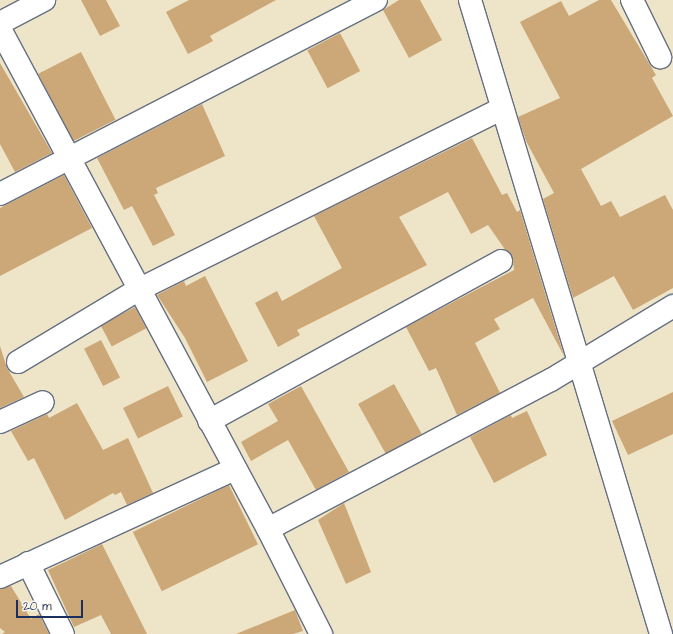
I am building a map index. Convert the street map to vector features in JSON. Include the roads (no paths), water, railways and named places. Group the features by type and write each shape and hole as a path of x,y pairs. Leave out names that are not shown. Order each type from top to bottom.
{"street":[{"path":"0,23 44,0"},
{"path":"0,194 376,0"},
{"path":"470,0 501,108 581,361 661,634"},
{"path":"632,0 660,56"},
{"path":"0,29 138,290 268,528 321,634"},
{"path":"18,362 138,290 501,108"},
{"path":"209,421 501,261"},
{"path":"268,528 581,361 673,306"},
{"path":"0,422 43,402"},
{"path":"0,577 235,469"},
{"path":"28,563 63,634"}]}
